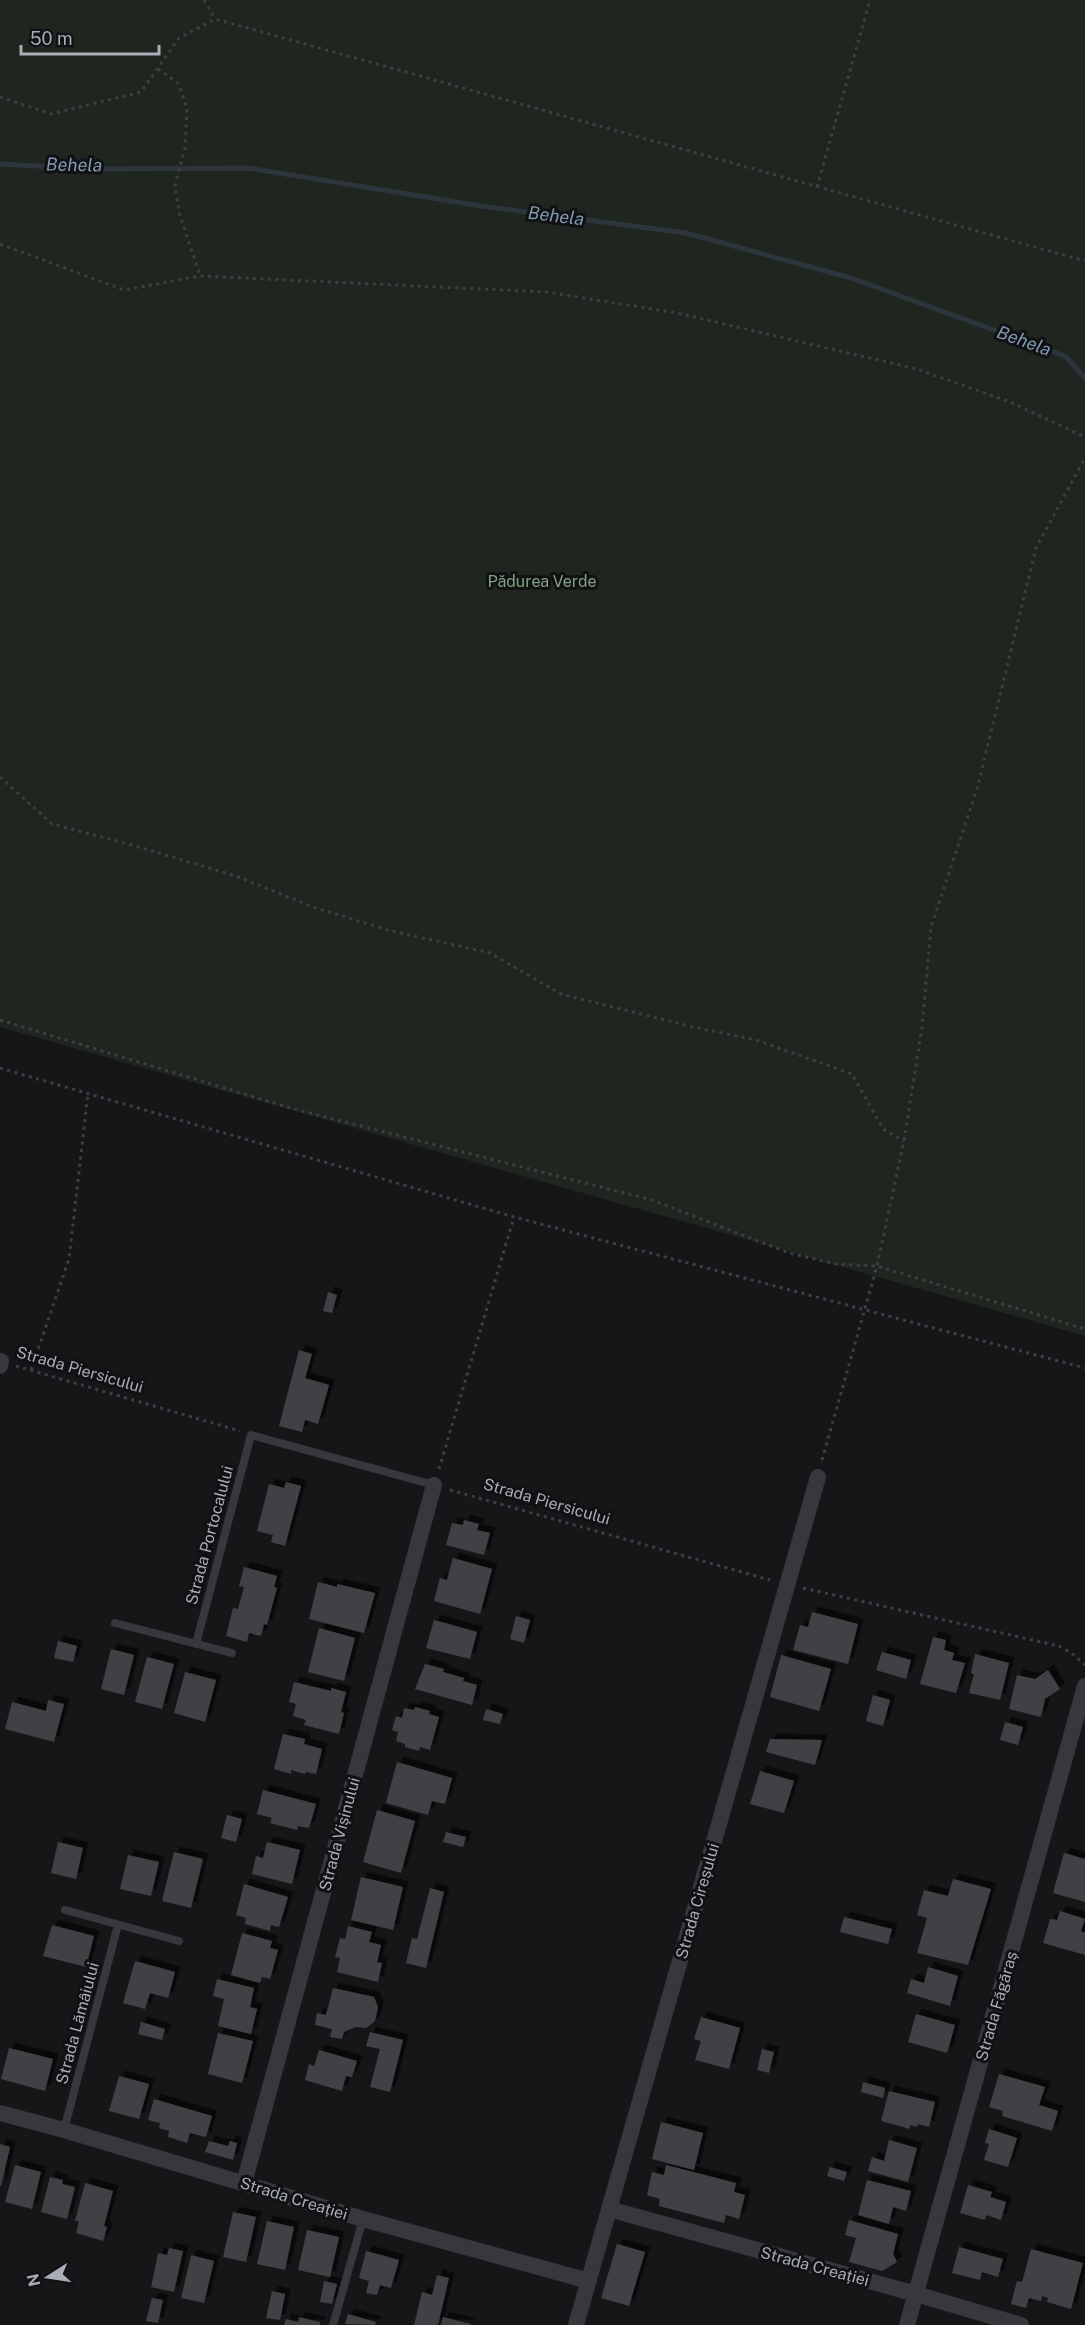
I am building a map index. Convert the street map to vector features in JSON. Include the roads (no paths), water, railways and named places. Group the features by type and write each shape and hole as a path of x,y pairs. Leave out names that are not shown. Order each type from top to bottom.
{"street":[{"name":"Strada Cireșului","path":"576,2325 818,1477"},
{"name":"Strada Vișinului","path":"244,2183 434,1485"},
{"name":"Strada Făgăraș","path":"907,2325 1085,1686"},
{"name":"Strada Creației","path":"0,2113 363,2219 589,2281"},
{"name":"Strada Creației","path":"609,2209 1021,2325"}],"lane":[{"name":"Strada Portocalului","path":"196,1644 251,1435 434,1485"},
{"path":"115,1623 231,1653"},
{"path":"64,1910 179,1941"},
{"name":"Strada Lămâiului","path":"64,2130 118,1925"},
{"path":"333,2325 363,2219"}],"waterway":[{"name":"Behela","path":"0,164 93,169 248,168 481,206 686,233 851,278 1065,356 1085,378"}],"park label":[{"name":"Pădurea Verde","path":"542,581"}]}
